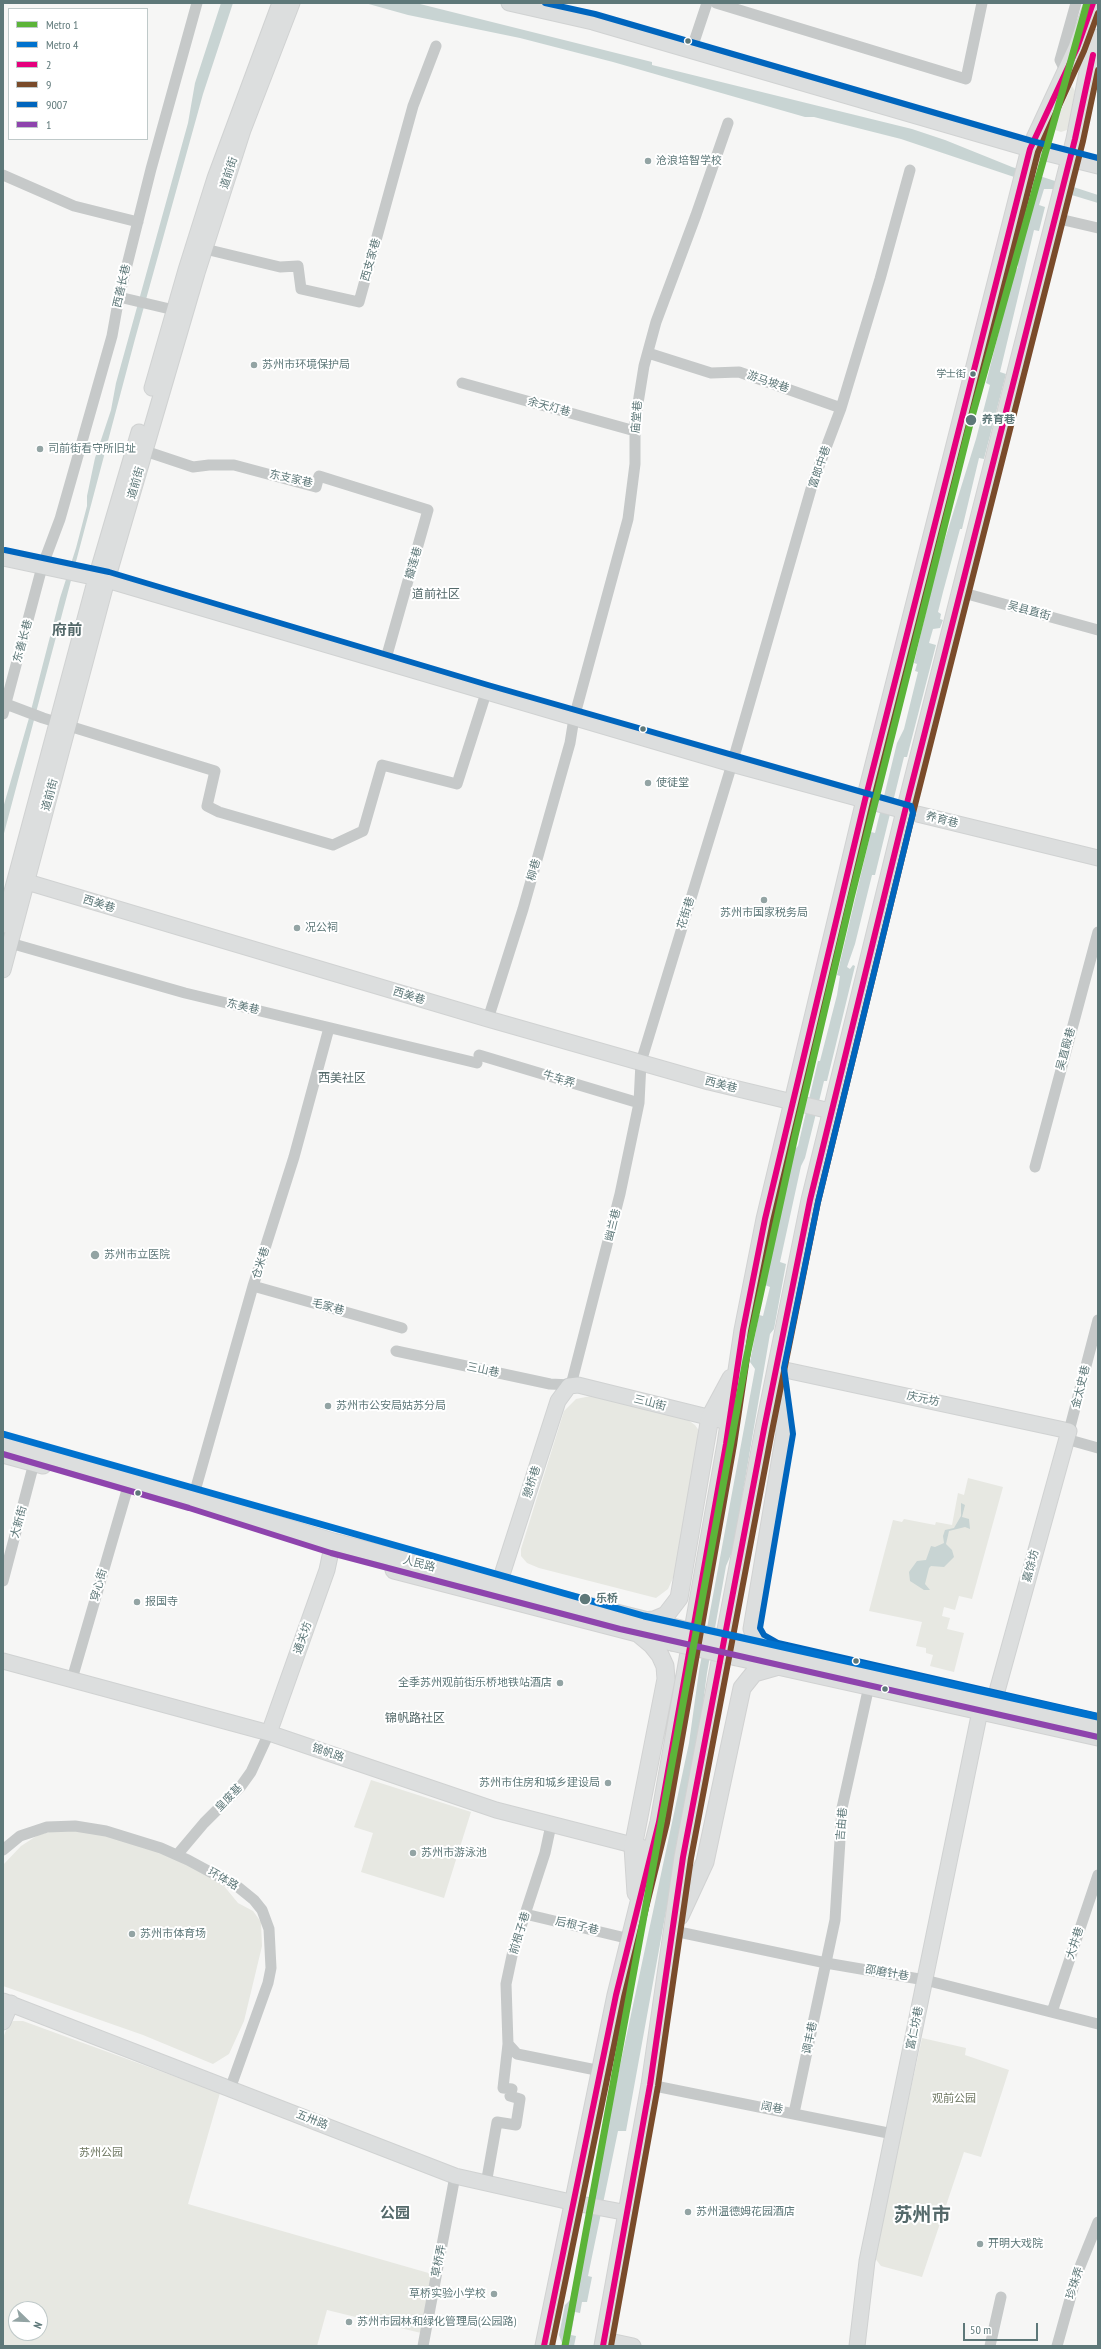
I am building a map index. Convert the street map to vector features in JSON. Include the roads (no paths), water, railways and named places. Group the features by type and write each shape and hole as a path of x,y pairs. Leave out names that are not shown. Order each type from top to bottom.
{"main road":[{"path":"544,2346 581,2205 601,2070 637,1909 659,1822 692,1636 736,1368 760,1242 799,1104 870,801 1030,149 1066,72 1093,3"},
{"path":"604,2343 621,2212 650,2085 674,1931 682,1857 733,1648 764,1429 810,1200 826,1110 901,809 960,592 1070,159 1095,58 1098,38"},
{"path":"637,1909 633,1847 666,1679 665,1666 656,1649 641,1627 666,1615 679,1598 710,1417 736,1368"},
{"path":"674,1931 706,1862 742,1688 754,1673 776,1659 758,1641 752,1629 785,1433 776,1368"},
{"path":"764,1429 785,1433"},
{"name":"人民路","path":"3,1441 193,1498 332,1548 499,1584 641,1627"},
{"name":"人民路","path":"3,1454 332,1548 674,1635 987,1706 1098,1737"},
{"name":"人民路","path":"776,1659 869,1686 1098,1724"}],"street":[{"name":"西善长巷","path":"42,567 60,519 112,336 119,297 151,169 198,3"},
{"path":"509,3 593,22 1030,149 1098,166"},
{"path":"692,51 707,3"},
{"path":"716,3 966,79 982,3"},
{"path":"1066,72 1060,60 1076,3"},
{"name":"道前街","path":"102,579 145,451 204,249 283,5"},
{"name":"道前街","path":"3,970 27,882 64,723 174,310 232,127 283,5"},
{"name":"西支家巷","path":"204,249 280,267 298,266 301,289 359,302 413,106 436,46"},
{"name":"庙堂巷","path":"574,718 628,519 635,464 635,431 648,353 666,293 696,215 728,123"},
{"name":"富郎中巷","path":"732,764 814,482 841,408 910,170"},
{"path":"3,175 74,206 138,222"},
{"path":"1055,218 1098,228"},
{"path":"119,297 174,310"},
{"name":"游马坡巷","path":"648,353 711,373 740,372 841,408"},
{"name":"余天灯巷","path":"462,383 635,431"},
{"name":"东支家巷","path":"145,451 193,467 209,464 234,465 316,487 319,476 428,510"},
{"name":"瓣莲巷","path":"385,662 428,510"},
{"name":"养育巷","path":"3,558 102,579 732,764 901,809 1098,858"},
{"name":"东善长巷","path":"4,709 42,567"},
{"name":"吴县直街","path":"960,592 1098,630"},
{"path":"4,709 27,712 64,723 215,772 207,806 218,812 333,845 363,831 382,765 457,784 486,693"},
{"name":"柳巷","path":"488,1020 525,902 570,743 574,718"},
{"name":"道前街","path":"3,925 64,723"},
{"name":"花街巷","path":"641,1062 732,764"},
{"name":"西美巷","path":"27,882 488,1020 641,1062 826,1110"},
{"name":"吴直殿巷","path":"1035,1167 1098,932"},
{"name":"东美巷","path":"10,943 185,993 329,1028 478,1059"},
{"name":"仓米巷","path":"193,1498 253,1286 294,1157 329,1028"},
{"name":"牛车弄","path":"478,1059 639,1103"},
{"name":"幽兰巷","path":"571,1385 620,1194 639,1103 641,1062"},
{"name":"毛家巷","path":"253,1286 402,1328"},
{"name":"金太史巷","path":"1067,1435 1098,1320"},
{"name":"三山巷","path":"396,1351 543,1382 571,1385"},
{"name":"庆元坊","path":"776,1368 1067,1435"},
{"name":"三山街","path":"571,1385 728,1422"},
{"name":"憩桥巷","path":"499,1584 558,1401 565,1388 571,1385"},
{"path":"1067,1435 1098,1448"},
{"name":"嘉馀坊","path":"987,1706 1067,1435"},
{"name":"大新街","path":"3,1581 34,1463"},
{"name":"穿心街","path":"72,1679 127,1490"},
{"name":"通关坊","path":"269,1733 327,1570 332,1548"},
{"name":"锦帆路","path":"3,1661 269,1733 458,1798 633,1847 652,1850"},
{"name":"吉由巷","path":"826,1963 835,1920 842,1808 869,1686"},
{"name":"富仁坊巷","path":"857,2346 867,2261 925,1980 987,1706"},
{"name":"皇废基","path":"177,1855 204,1824 241,1786 251,1772 269,1733"},
{"name":"前根子巷","path":"486,2184 496,2122 516,2125 520,2099 510,2096 512,2089 503,2088 508,2044 506,1984 513,1951 545,1854 551,1825"},
{"name":"环体路","path":"3,1850 13,1840 30,1831 47,1826 68,1826 106,1831 177,1855 246,1892 262,1910 269,1929 272,1955 270,1976 230,2089"},
{"name":"大井巷","path":"1052,2012 1098,1875"},
{"name":"后根子巷","path":"525,1914 630,1939"},
{"name":"邵磨针巷","path":"674,1931 826,1963 925,1980 1098,2024"},
{"name":"调丰巷","path":"794,2113 826,1963"},
{"path":"3,2022 7,2002"},
{"name":"五卅路","path":"7,2002 454,2176 581,2205 621,2212"},
{"path":"508,2044 517,2054 601,2070"},
{"name":"阔巷","path":"650,2085 893,2134"},
{"name":"草桥弄","path":"423,2346 454,2176"},
{"name":"珍珠弄","path":"1057,2346 1077,2274 1098,2222"},
{"path":"990,2346 1001,2297"},
{"path":"604,2343 633,2346"}],"metro line":[{"name":"1","path":"565,2346 746,1360 795,1136 851,898 971,420 1087,3"},
{"name":"4","path":"3,1434 644,1616 1098,1717"}],"place":[{"name":"沧浪培智学校","path":"648,161"},
{"name":"苏州市环境保护局","path":"254,365"},
{"name":"学士街","path":"973,374"},
{"name":"养育巷","path":"971,420"},
{"name":"司前街看守所旧址","path":"40,449"},
{"name":"使徒堂","path":"648,783"},
{"name":"苏州市国家税务局","path":"764,900"},
{"name":"况公祠","path":"297,928"},
{"name":"苏州市立医院","path":"95,1255"},
{"name":"苏州市公安局姑苏分局","path":"328,1406"},
{"name":"乐桥","path":"585,1599"},
{"name":"报国寺","path":"137,1602"},
{"name":"全季苏州观前街乐桥地铁站酒店","path":"560,1683"},
{"name":"苏州市住房和城乡建设局","path":"608,1783"},
{"name":"苏州市游泳池","path":"413,1853"},
{"name":"苏州市体育场","path":"132,1934"},
{"name":"苏州温德姆花园酒店","path":"688,2212"},
{"name":"开明大戏院","path":"980,2244"},
{"name":"草桥实验小学校","path":"494,2294"},
{"name":"苏州市园林和绿化管理局(公园路)","path":"349,2322"}],"district":[{"name":"道前社区","path":"436,595"},
{"name":"府前","path":"67,631"},
{"name":"西美社区","path":"342,1079"},
{"name":"锦帆路社区","path":"415,1719"},
{"name":"公园","path":"395,2214"},
{"name":"苏州市","path":"922,2216"}],"park label":[{"name":"观前公园","path":"954,2099"},
{"name":"苏州公园","path":"101,2153"}]}
